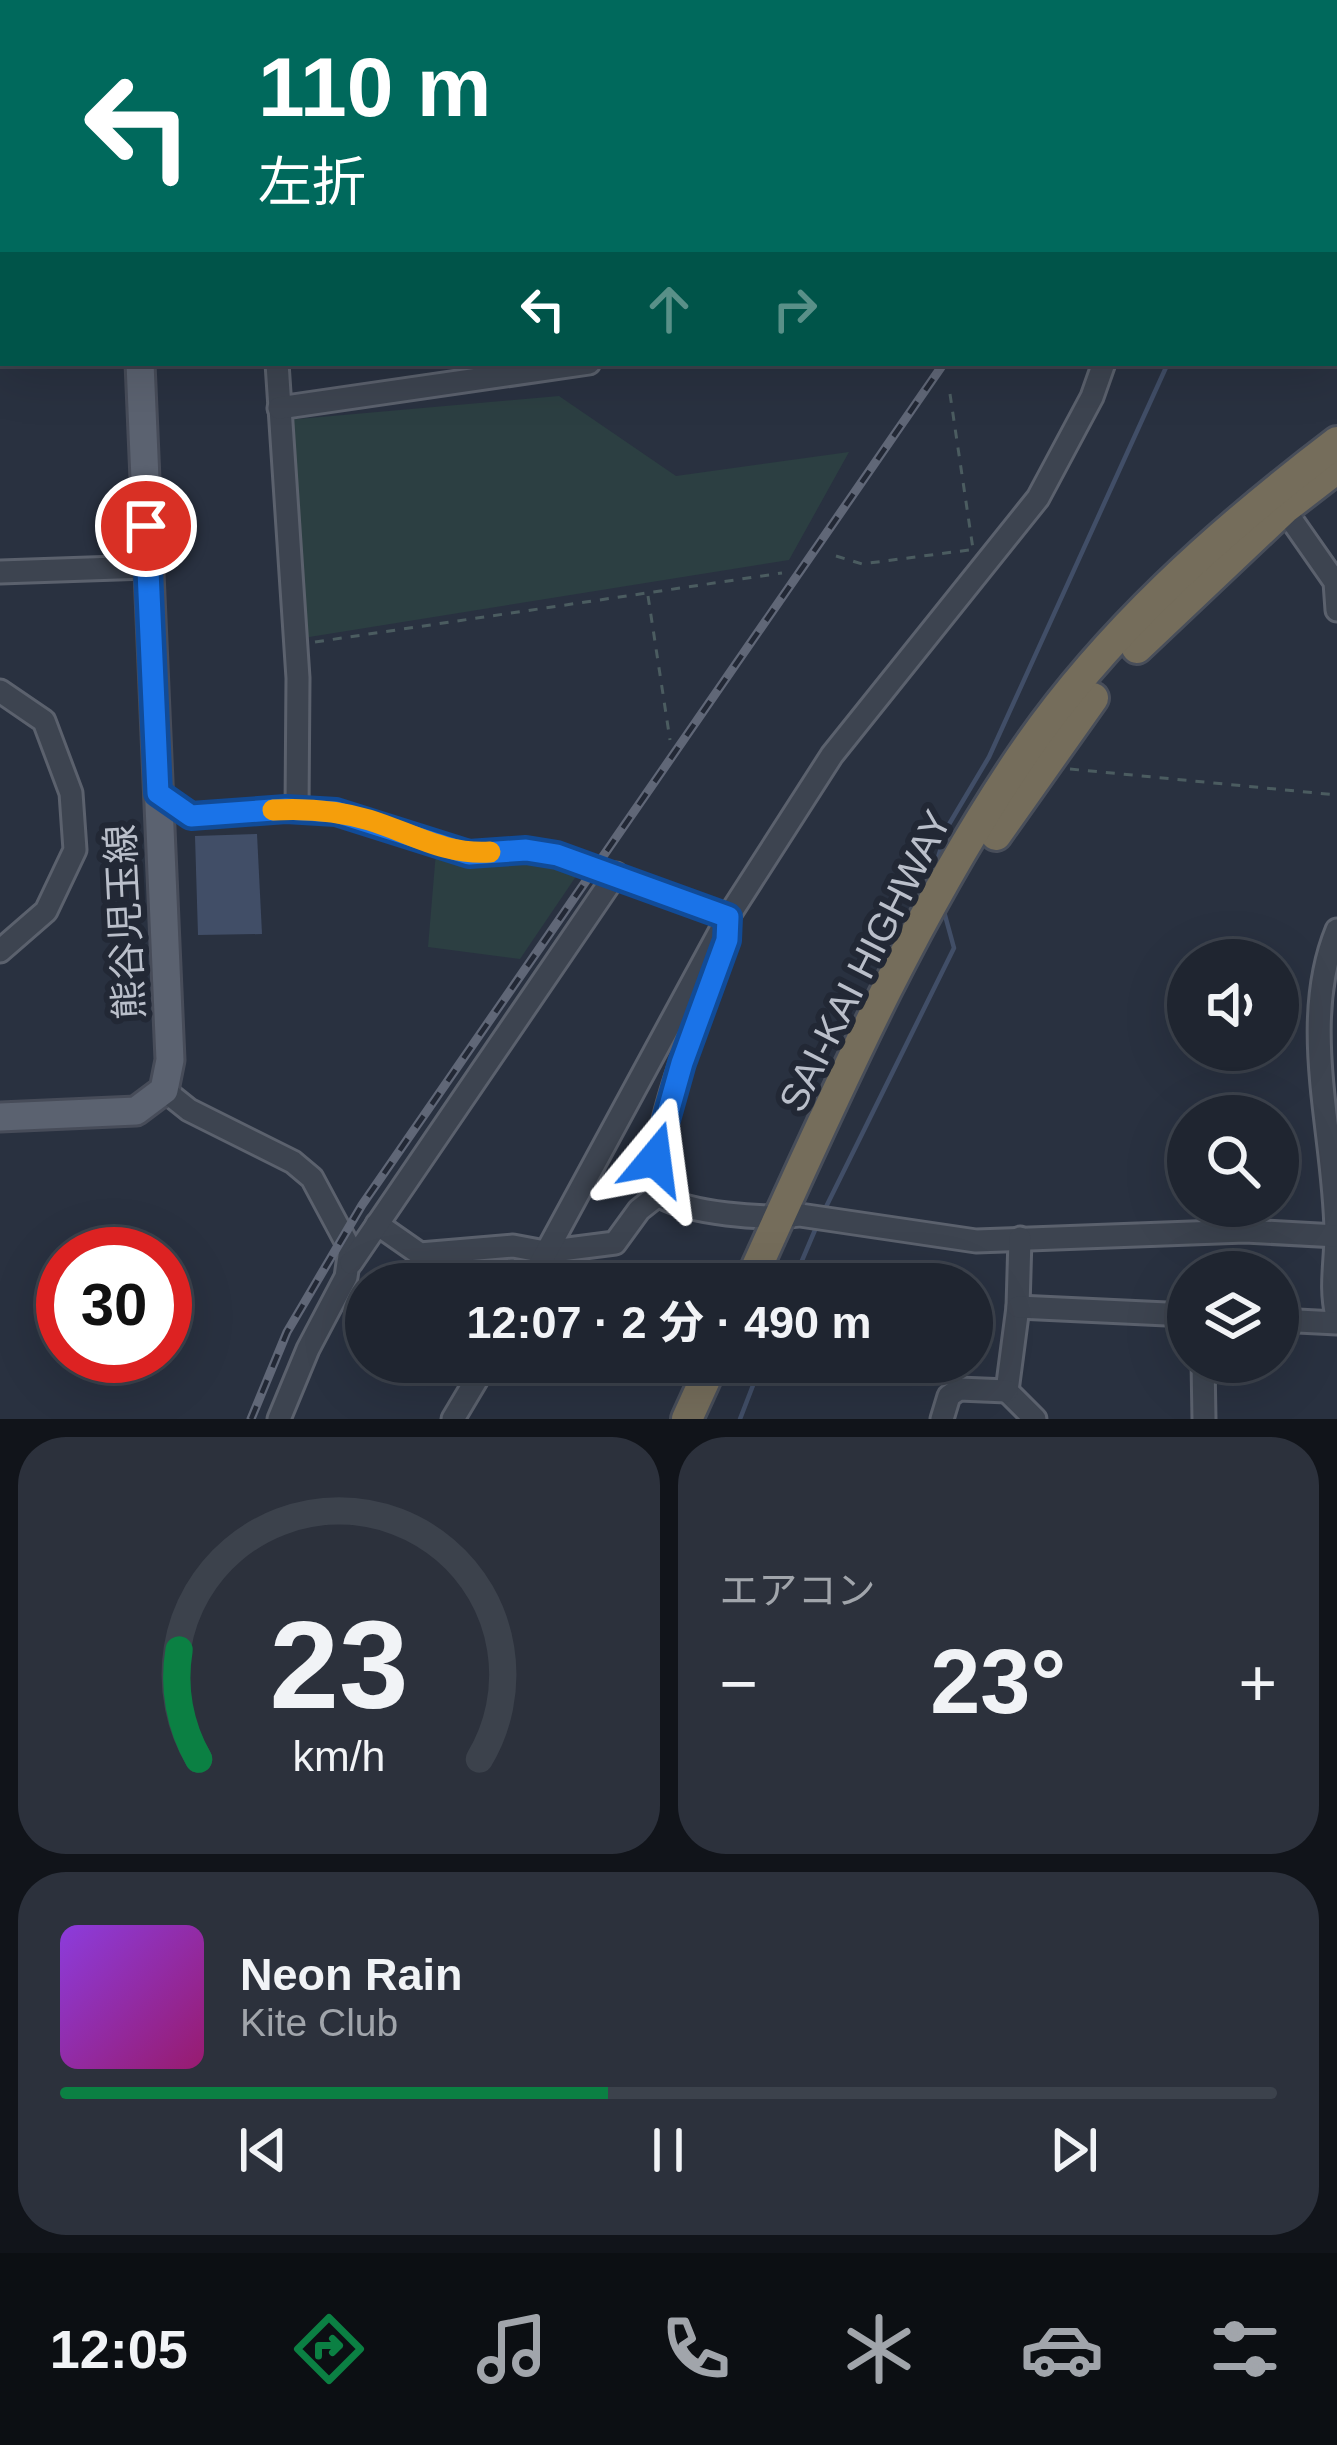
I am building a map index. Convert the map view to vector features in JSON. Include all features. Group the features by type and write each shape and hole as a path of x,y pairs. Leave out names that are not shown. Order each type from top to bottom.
{"highway":[{"name":"SAI-KAI HIGHWAY","path":"775,1263 790,1216 911,940 1023,754 1148,605 1268,494 1337,442"},
{"name":"SAI-KAI HIGHWAY","path":"762,1263 943,920 1046,760 1097,692 1163,620 1284,509 1337,468"},
{"path":"698,1418 707,1383"},
{"path":"698,1418 720,1383"}],"main road":[{"name":"熊谷児玉線","path":"140,366 170,1060 164,1090"},
{"path":"0,1117 136,1111 164,1090"}],"street":[{"path":"277,366 296,645 297,809"},
{"path":"279,407 568,366"},
{"path":"540,1263 728,917 832,755 1038,498 1092,397 1103,366"},
{"path":"1284,509 1335,582 1337,610"},
{"path":"0,572 148,567"},
{"path":"0,691 44,721 71,794 75,850 46,911 0,951"},
{"path":"158,793 191,816 297,809 336,812 469,854 526,850 557,855 728,917"},
{"path":"351,1263 616,874"},
{"path":"728,917 727,940 682,1063 655,1159 652,1178 658,1196 674,1205 976,1241 1245,1231 1337,1235"},
{"path":"1299,1320 1337,1320 1331,1290 1337,1235 1318,1007 1326,956 1337,930"},
{"path":"164,1090 190,1110 293,1162 312,1178 344,1234 351,1263"},
{"path":"376,1224 419,1254 513,1246 545,1252 614,1244 638,1210 658,1196"},
{"path":"1007,1391 1018,1306 1020,1238"},
{"path":"279,1419 345,1276"},
{"path":"1018,1306 1167,1315"},
{"path":"453,1419 474,1383"},
{"path":"1203,1383 1204,1419"},
{"path":"942,1419 949,1396 958,1389 1007,1391 1035,1419"}],"path":[{"path":"950,394 977,574"},
{"path":"836,556 862,565 973,549"},
{"path":"296,645 782,573"},
{"path":"648,595 670,740"},
{"path":"1046,760 1063,768 1337,795"}],"shaded area":[{"path":"559,396 676,476 849,452 789,560 303,638 287,420"},
{"path":"436,852 525,854 579,872 520,959 428,947"}],"water":[{"path":"257,834 262,934 198,935 195,836"}],"waterway":[{"path":"933,873 948,826 989,757 1167,366"},
{"path":"823,1213 954,948 943,908"},
{"path":"801,1263 818,1223"},
{"path":"740,1419 754,1383"}],"railway":[{"path":"251,1419 287,1332 362,1205 942,366"}],"slow traffic":[{"path":"273,810 336,812 430,844 469,854 490,852"}],"route":[{"path":"146,526 158,793 191,816 286,809 336,812 469,854 526,850 557,855 728,917 727,940 682,1063 655,1159"}]}
